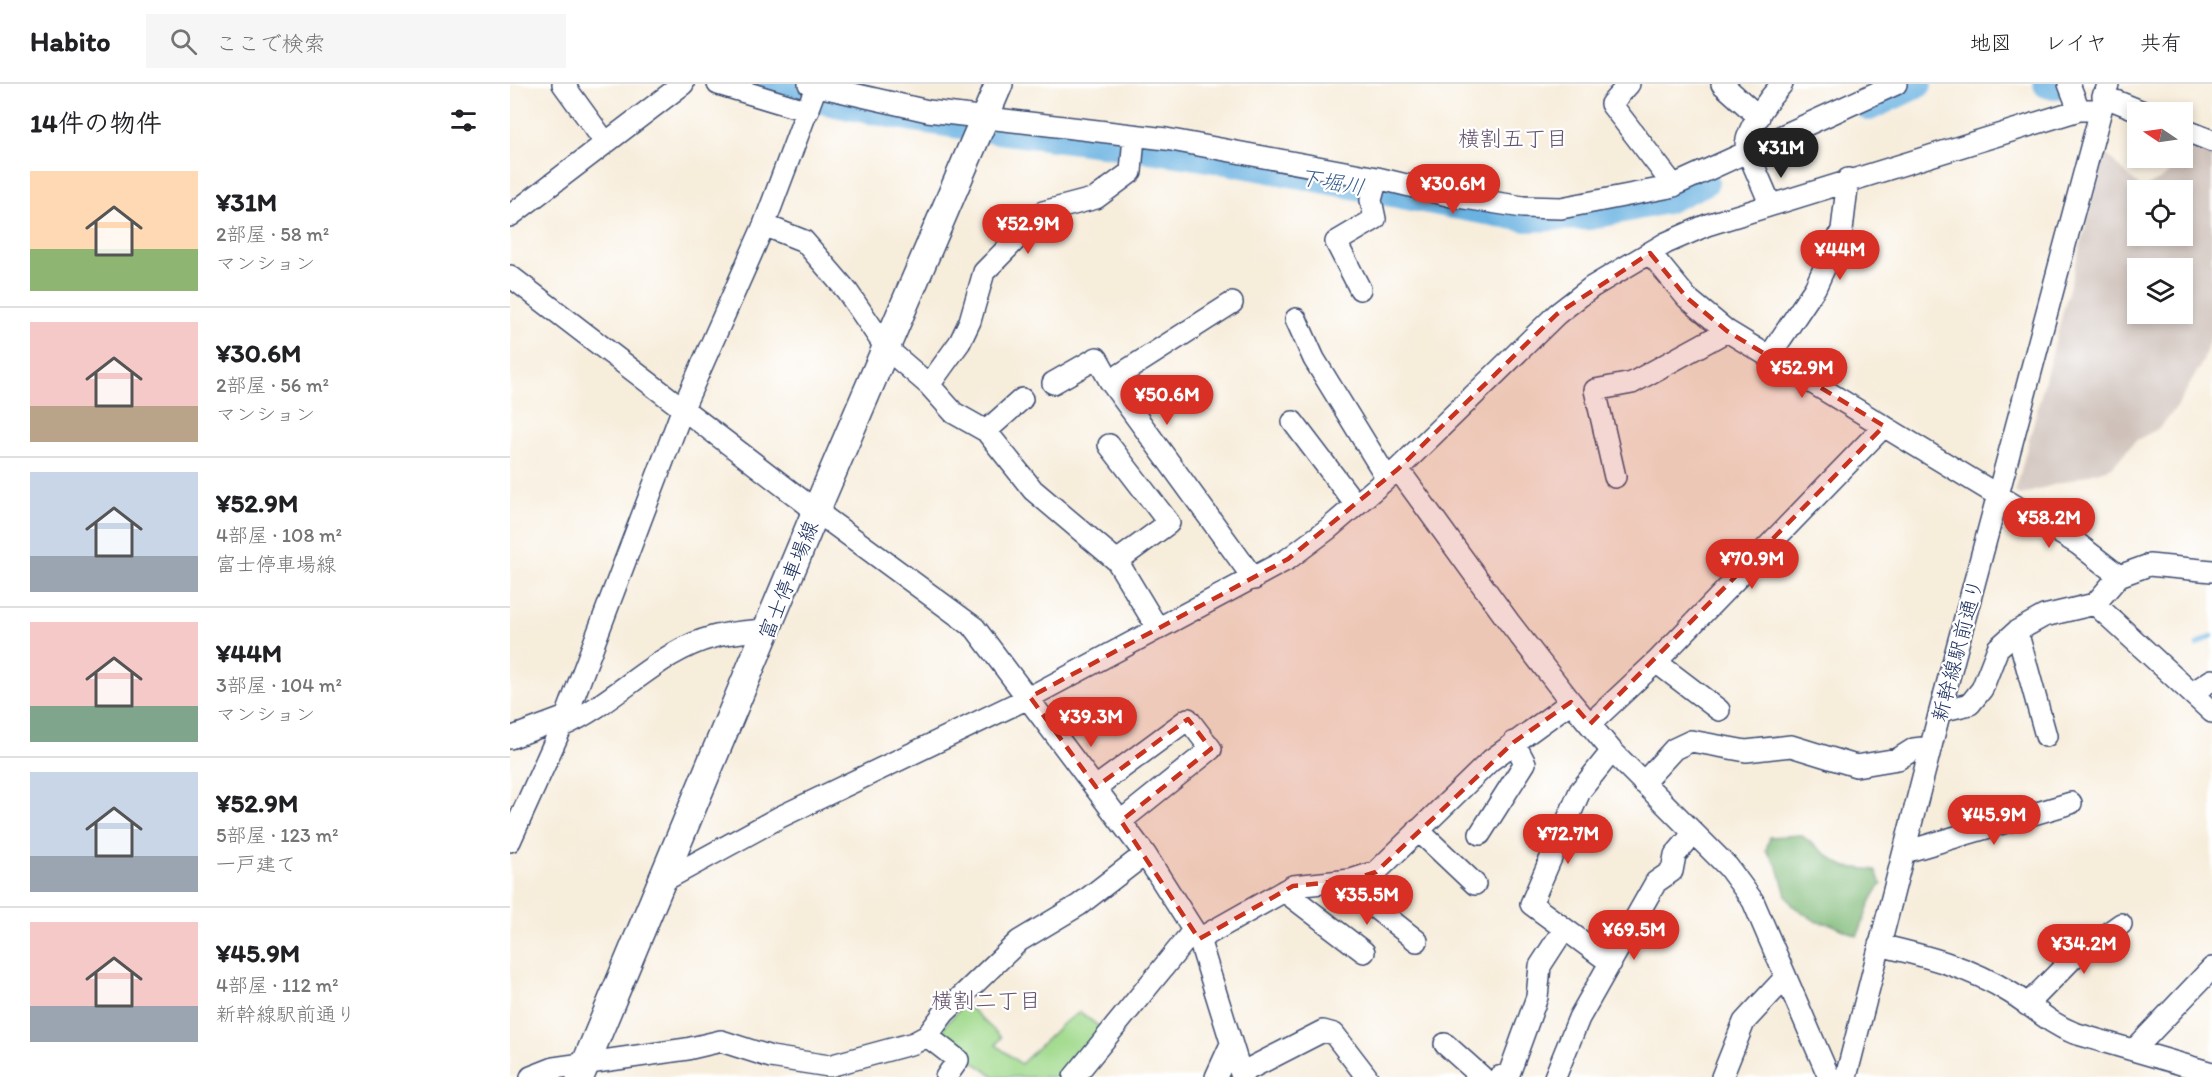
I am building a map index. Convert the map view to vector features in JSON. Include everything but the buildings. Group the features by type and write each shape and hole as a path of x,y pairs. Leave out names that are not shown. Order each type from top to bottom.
{"main road":[{"name":"富士停車場線","path":"583,1070 816,511 999,84"}],"street":[{"path":"563,84 605,142"},
{"path":"510,216 683,84"},
{"path":"718,84 808,111"},
{"path":"1629,84 1611,104 1674,186"},
{"path":"1722,84 1759,117"},
{"path":"1770,204 1746,144 1764,104 1782,84"},
{"path":"510,840 516,812 564,722 683,408 764,225 808,111 814,85 928,111 984,118 1133,144 1166,139 1377,178 1452,196 1523,207 1573,206 1636,196 1674,186 1752,159 1896,84"},
{"path":"2069,84 2097,100 2127,108"},
{"path":"663,881 780,817 1030,697 1288,559 1393,473 1557,314 1592,287 1650,253 1707,225 2097,100"},
{"name":"新幹線駅前通り","path":"1846,1077 1998,495 2097,100"},
{"path":"2193,133 2212,141"},
{"path":"929,385 960,342 970,321 984,272 1043,212 1096,198 1131,172 1133,144"},
{"path":"1360,289 1336,242 1376,219 1371,200 1377,178"},
{"path":"1768,357 1815,288 1842,230 1848,179"},
{"path":"764,225 804,241 847,291 886,348 929,385 954,413 986,431 1033,490 1117,561 1158,629"},
{"path":"1650,253 1687,298 1727,331 2078,544 2119,576"},
{"path":"510,276 816,511 975,628 1030,697 1146,854 1196,935 1241,1075 1323,1031 1334,1034 1367,1077"},
{"path":"1110,381 1232,303"},
{"path":"1296,319 1314,359 1393,473 1571,702 1612,751 1728,867 1753,901 1829,1077"},
{"path":"1615,477 1595,390 1632,383 1727,331"},
{"path":"1053,383 1097,358 1110,381 1254,579"},
{"path":"986,431 1022,399"},
{"path":"1293,422 1356,504"},
{"path":"1590,724 1656,662 1884,426"},
{"path":"1109,445 1169,523 1117,561"},
{"path":"1940,711 1970,704 1982,689 1998,648 2017,632 2044,616 2095,604 2119,576 2149,565 2212,571"},
{"path":"2095,604 2212,711"},
{"path":"515,731 588,715 656,666 685,648 712,637 768,630"},
{"path":"2017,632 2046,736"},
{"path":"1656,662 1719,710"},
{"path":"2192,693 2212,680"},
{"path":"1074,1077 1196,935 1293,886 1341,881 1376,872 1514,742 1571,702"},
{"path":"1096,787 1188,719 1211,749 1121,821"},
{"path":"1643,783 1674,748 1691,741 1746,751 1791,746 1856,766 1898,759 1914,749 1931,747"},
{"path":"1480,834 1525,763 1514,742"},
{"path":"1611,963 1531,904 1580,791 1612,751"},
{"path":"1905,852 2072,803"},
{"path":"1418,830 1475,884"},
{"path":"1555,1077 1579,1017 1656,882 1672,871 1675,855 1693,834"},
{"path":"531,1077 554,1068 583,1070 721,1041 807,1071 886,1052 927,1036 944,1013 1019,941 1079,905 1146,854"},
{"path":"1341,881 1417,941"},
{"path":"1284,891 1364,952"},
{"path":"2027,1005 2073,958 2121,924"},
{"path":"1508,1076 1537,997 1540,966 1564,929"},
{"path":"1880,945 1937,958 1958,967 2012,993 2052,1024 2074,1033 2212,1073"},
{"path":"2135,1049 2212,968"},
{"path":"1722,1077 1744,1022 1785,978"},
{"path":"927,1036 958,1060 946,1077"},
{"path":"1216,1077 1231,1044"},
{"path":"1445,1044 1482,1077"}],"highlighted area":[{"path":"1650,253 1687,298 1727,331 1884,426 1590,724 1571,702 1514,742 1376,872 1351,880 1293,886 1199,939 1121,821 1211,749 1188,719 1096,787 1030,697 1288,559 1398,469 1557,314"}],"shaded area":[{"path":"2199,142 2212,148 2212,331 2203,361 2177,407 2159,428 2135,441 2112,467 2021,495 2015,493 2105,153 2133,180 2127,180 2127,246 2193,246 2193,180 2158,180 2173,168 2193,168 2193,148"}],"green space":[{"path":"1801,835 1838,863 1847,867 1875,870 1882,884 1873,896 1857,936 1831,924 1817,922 1793,906 1786,895 1778,867 1766,850 1770,837"},
{"path":"965,1003 1001,1037 996,1045 1021,1064 1062,1024 1080,1012 1106,1032 1072,1077 996,1077 935,1037"}],"waterway":[{"name":"下堀川","path":"761,84 809,97 907,117 1202,157 1527,218 1589,216 1666,200 1705,182"},
{"name":"下堀川","path":"1869,107 1918,84"},
{"name":"下堀川","path":"2047,84 2054,86"},
{"path":"2197,645 2212,636"}],"district":[{"name":"横割五丁目","path":"1513,138"},
{"name":"横割二丁目","path":"986,1000"}]}
